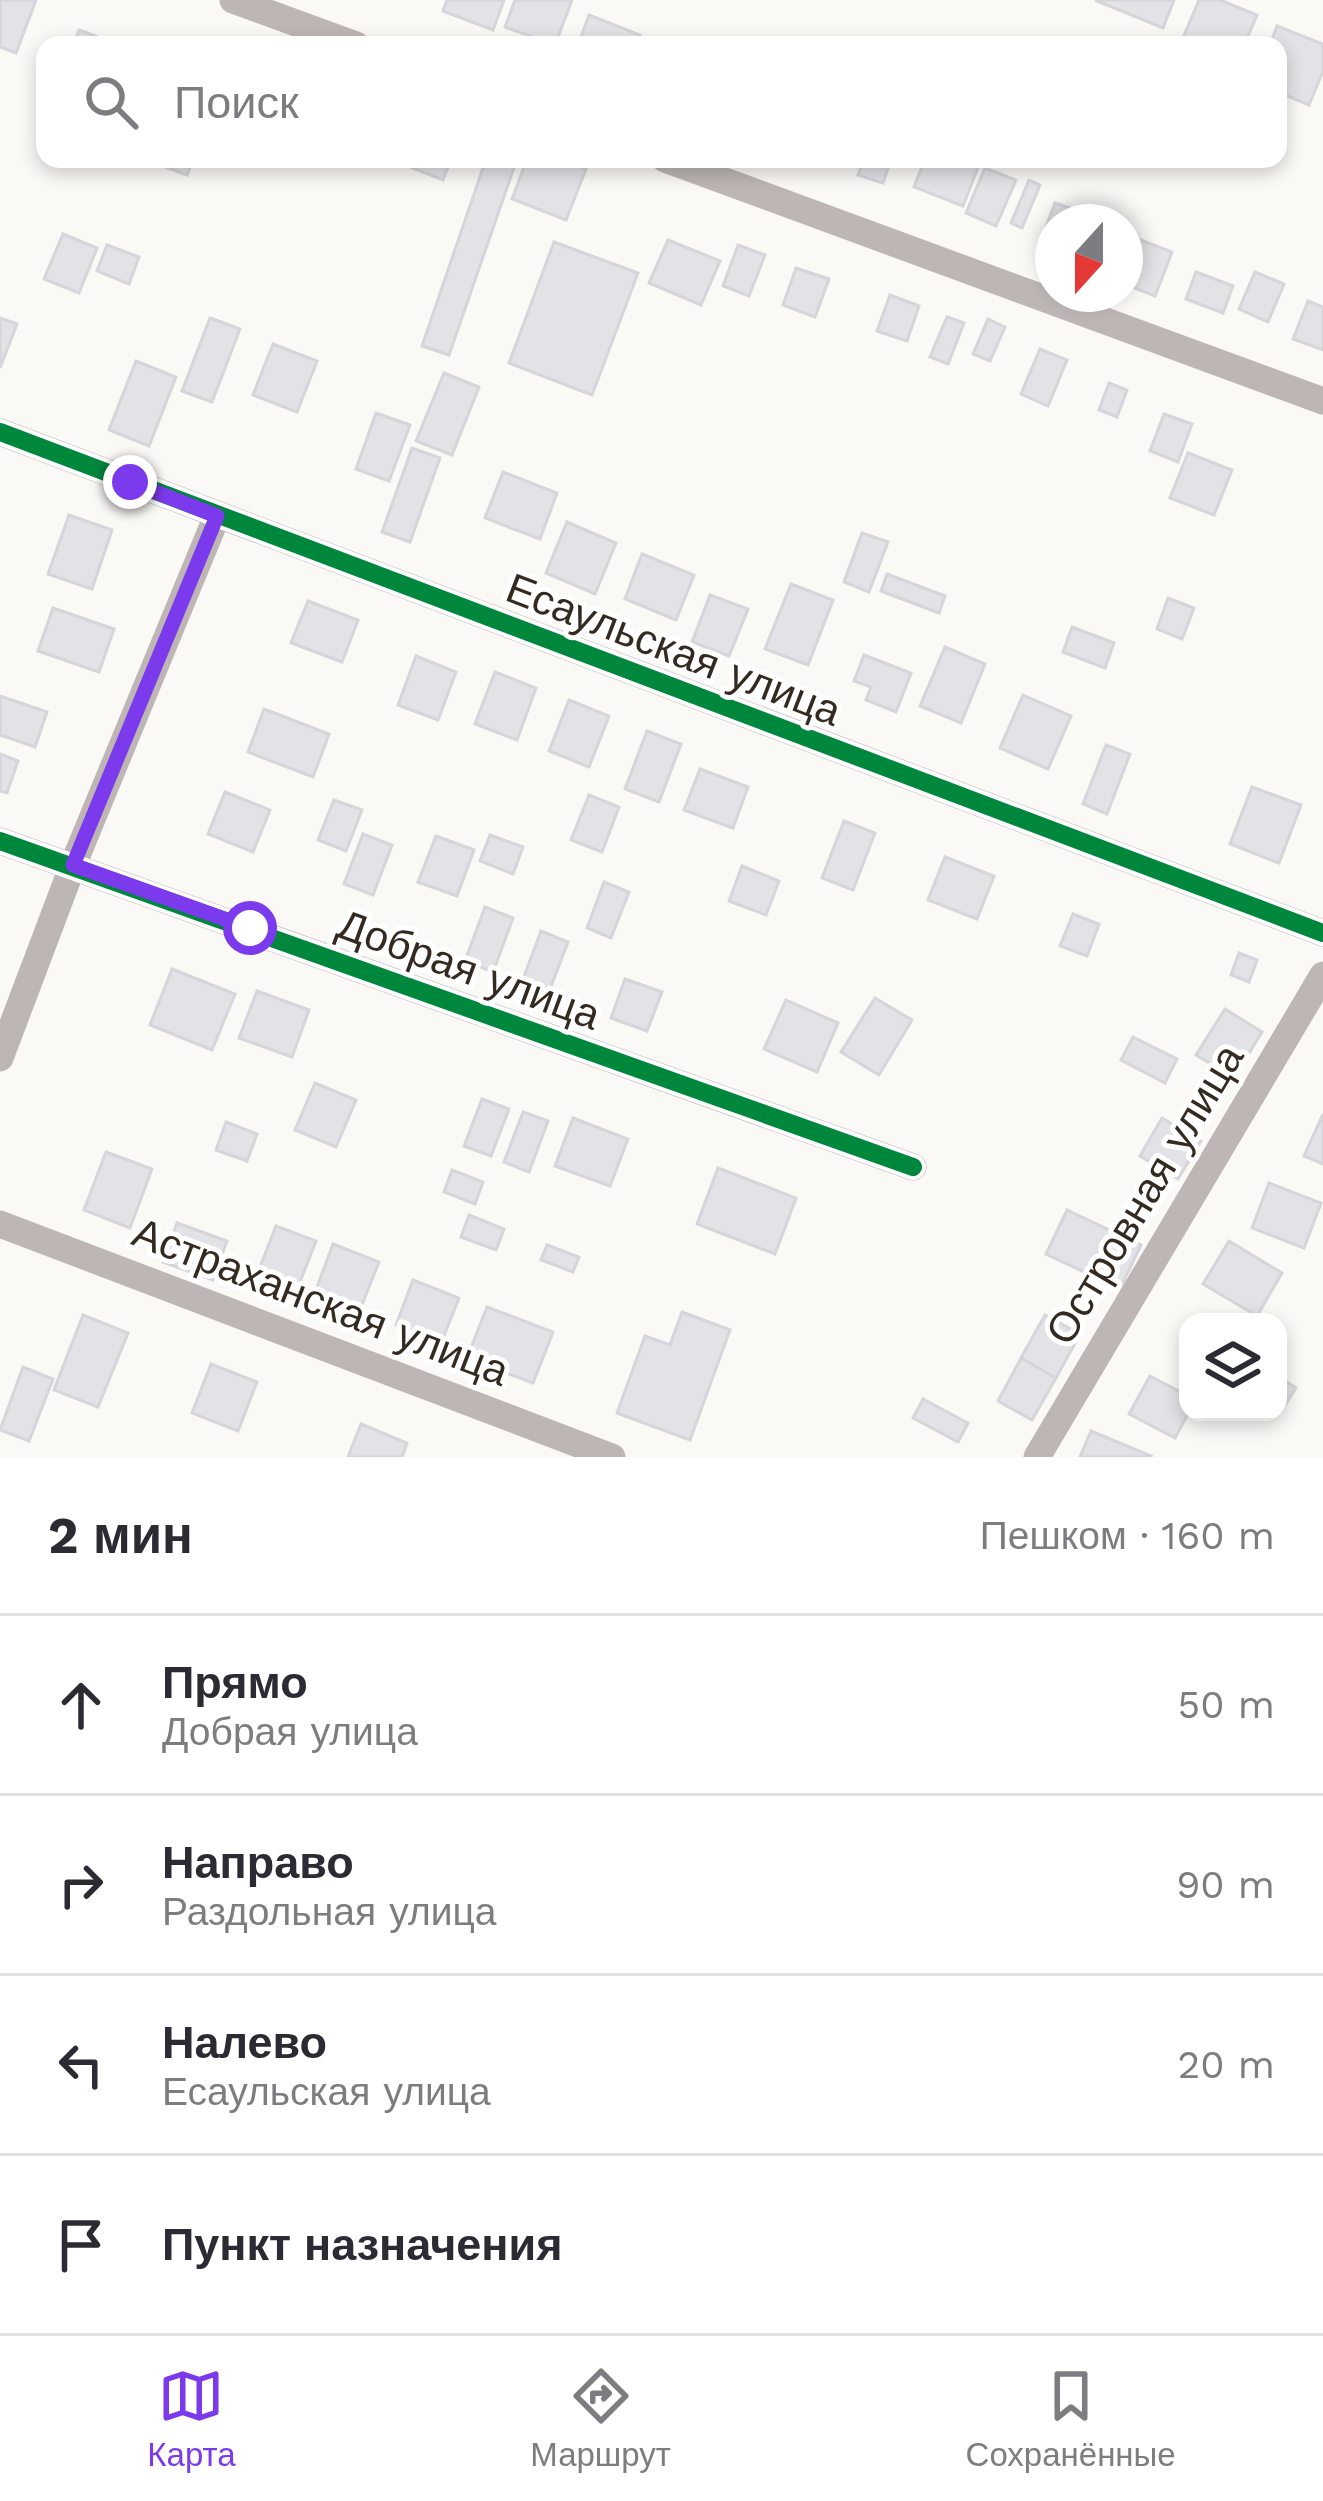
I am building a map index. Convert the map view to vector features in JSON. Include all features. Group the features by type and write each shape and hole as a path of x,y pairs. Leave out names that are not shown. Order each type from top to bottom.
{"street":[{"path":"233,0 331,36"},
{"path":"689,168 1323,401"},
{"name":"Есаульская улица","path":"0,432 1323,933"},
{"path":"0,1058 73,865 217,516"},
{"name":"Добрая улица","path":"0,841 914,1167"},
{"name":"Островная улица","path":"1037,1457 1323,975"},
{"name":"Астраханская улица","path":"0,1224 612,1457"}],"building":[{"path":"0,0 36,0 16,53 0,47"},
{"path":"447,0 504,0 493,30 443,11"},
{"path":"515,0 572,0 558,36 530,36 505,27"},
{"path":"1095,0 1174,0 1163,28"},
{"path":"1199,0 1220,0 1257,15 1248,36 1184,36"},
{"path":"589,15 640,35 640,36 581,36"},
{"path":"1277,26 1323,44 1323,71 1309,105 1287,96 1287,36 1273,36"},
{"path":"413,168 448,168 443,180"},
{"path":"483,168 514,168 449,355 422,346"},
{"path":"524,168 586,169 566,220 512,199"},
{"path":"861,168 888,168 883,183 858,175"},
{"path":"921,168 978,168 963,206 914,187"},
{"path":"985,168 1016,180 996,226 966,213"},
{"path":"1029,180 1040,185 1022,228 1011,223"},
{"path":"63,234 97,248 79,293 44,279"},
{"path":"668,240 720,261 701,305 649,283"},
{"path":"1143,241 1172,252 1155,296 1143,291"},
{"path":"554,242 638,273 592,395 509,363"},
{"path":"107,245 139,257 129,284 97,271"},
{"path":"738,245 765,255 749,296 723,286"},
{"path":"796,268 829,279 815,317 783,305"},
{"path":"1196,272 1233,286 1223,313 1186,299"},
{"path":"1255,272 1284,284 1268,322 1239,309"},
{"path":"890,295 919,306 907,341 877,331"},
{"path":"1308,301 1323,307 1323,350 1293,339"},
{"path":"947,317 964,323 948,364 930,357"},
{"path":"0,318 17,324 0,368"},
{"path":"210,318 240,329 212,402 182,391"},
{"path":"988,319 1005,327 990,361 973,354"},
{"path":"273,344 317,361 297,412 253,395"},
{"path":"1040,349 1067,360 1048,406 1021,394"},
{"path":"136,361 176,377 149,446 109,430"},
{"path":"444,373 479,387 452,455 416,441"},
{"path":"1109,383 1127,390 1117,417 1099,410"},
{"path":"376,413 410,425 389,481 356,469"},
{"path":"1164,414 1192,424 1178,462 1150,451"},
{"path":"412,448 440,458 410,542 382,532"},
{"path":"1188,453 1232,470 1214,515 1170,498"},
{"path":"503,472 557,493 540,539 485,518"},
{"path":"69,515 112,530 92,589 48,574"},
{"path":"567,522 616,543 595,594 546,573"},
{"path":"862,533 888,542 869,592 844,582"},
{"path":"642,554 694,575 676,620 625,599"},
{"path":"887,574 945,596 939,613 881,591"},
{"path":"791,584 833,600 808,665 765,649"},
{"path":"710,595 748,609 729,656 692,642"},
{"path":"1168,598 1194,608 1182,639 1157,629"},
{"path":"308,601 358,620 342,662 291,643"},
{"path":"53,608 114,629 99,672 38,651"},
{"path":"1072,627 1114,643 1105,668 1063,652"},
{"path":"945,647 985,664 961,723 920,706"},
{"path":"864,655 911,673 896,712 866,700 871,687 854,681"},
{"path":"416,656 456,672 438,720 398,705"},
{"path":"495,672 536,688 517,740 475,724"},
{"path":"1023,695 1071,716 1048,769 1000,748"},
{"path":"0,696 47,712 35,747 0,735"},
{"path":"569,700 609,716 589,767 549,751"},
{"path":"264,709 329,734 313,777 248,752"},
{"path":"647,731 681,744 659,802 625,789"},
{"path":"1106,745 1130,754 1107,814 1083,804"},
{"path":"0,754 18,761 7,793 0,791"},
{"path":"700,769 748,787 733,828 684,810"},
{"path":"1252,787 1301,805 1279,863 1230,844"},
{"path":"225,792 270,810 253,852 208,834"},
{"path":"589,795 619,807 602,852 571,840"},
{"path":"334,800 362,810 346,851 318,840"},
{"path":"844,821 875,833 853,890 822,878"},
{"path":"363,834 392,845 373,895 344,884"},
{"path":"490,835 523,847 513,874 480,861"},
{"path":"436,836 474,850 457,896 418,882"},
{"path":"945,857 994,876 977,919 928,900"},
{"path":"742,866 779,881 766,915 729,901"},
{"path":"604,882 629,892 611,938 587,928"},
{"path":"485,907 513,918 493,972 465,961"},
{"path":"1073,914 1099,924 1087,956 1060,946"},
{"path":"541,931 568,942 550,989 523,979"},
{"path":"1239,953 1257,960 1249,982 1231,975"},
{"path":"172,969 235,994 212,1050 150,1025"},
{"path":"625,979 662,992 647,1031 611,1018"},
{"path":"257,991 309,1010 292,1057 239,1038"},
{"path":"875,998 912,1020 879,1075 841,1052"},
{"path":"786,1000 838,1023 817,1072 764,1049"},
{"path":"1225,1009 1262,1032 1234,1078 1196,1055"},
{"path":"1133,1037 1177,1059 1165,1083 1121,1060"},
{"path":"315,1083 356,1100 336,1147 295,1130"},
{"path":"482,1099 509,1109 491,1156 464,1146"},
{"path":"523,1112 548,1121 529,1172 504,1162"},
{"path":"1323,1114 1323,1164 1304,1156"},
{"path":"573,1118 628,1139 610,1186 555,1166"},
{"path":"1162,1118 1201,1141 1178,1179 1140,1156"},
{"path":"226,1122 257,1134 247,1161 216,1150"},
{"path":"106,1152 152,1169 130,1228 84,1210"},
{"path":"718,1168 796,1198 775,1254 697,1224"},
{"path":"452,1170 483,1182 475,1204 444,1192"},
{"path":"1269,1183 1321,1203 1304,1248 1252,1228"},
{"path":"1067,1210 1141,1245 1120,1289 1046,1254"},
{"path":"469,1215 504,1229 496,1250 461,1237"},
{"path":"177,1223 227,1241 213,1280 163,1262"},
{"path":"276,1226 316,1241 296,1292 256,1277"},
{"path":"1229,1241 1282,1273 1259,1313 1203,1284"},
{"path":"333,1244 379,1262 359,1312 314,1295"},
{"path":"547,1245 579,1257 573,1272 541,1260"},
{"path":"413,1280 459,1298 441,1343 396,1325"},
{"path":"487,1307 553,1332 533,1383 467,1358"},
{"path":"682,1312 730,1330 690,1440 617,1413 645,1336 670,1345"},
{"path":"83,1315 128,1333 98,1407 54,1390"},
{"path":"1045,1315 1080,1334 1056,1378 1021,1358"},
{"path":"1021,1358 1056,1378 1032,1420 998,1401"},
{"path":"211,1364 257,1382 238,1431 192,1413"},
{"path":"23,1367 53,1379 29,1441 0,1430"},
{"path":"1150,1376 1179,1391 1179,1421 1184,1421 1175,1438 1129,1414"},
{"path":"923,1399 968,1423 958,1442 913,1418"},
{"path":"361,1424 407,1443 402,1457 348,1457"},
{"path":"1091,1431 1151,1456 1080,1457"}],"cycle path":[{"path":"0,432 1323,933"},
{"path":"0,841 913,1167"}],"route":[{"path":"130,482 217,516 73,865 250,928"}]}
